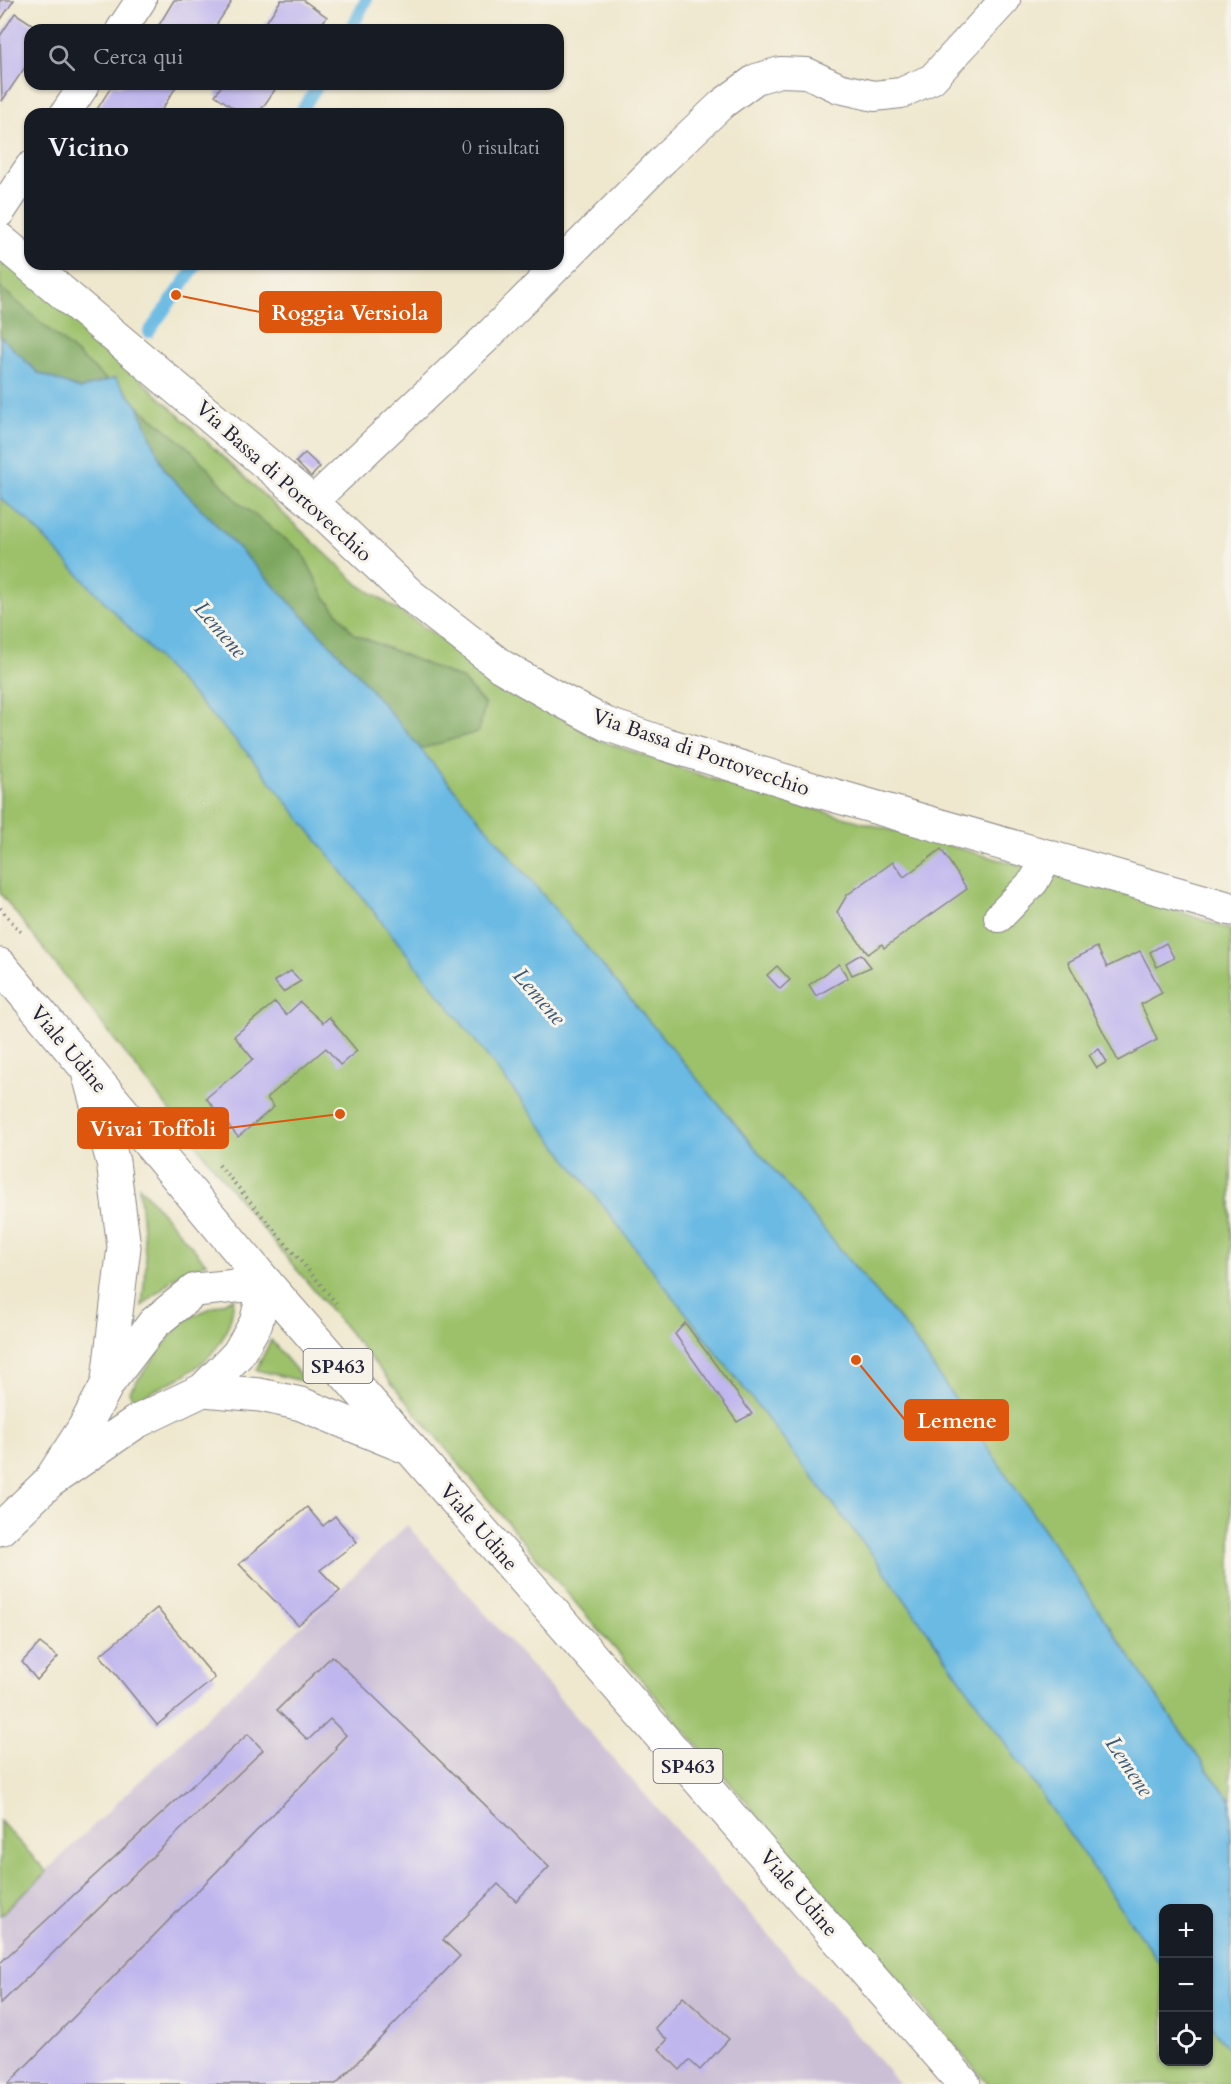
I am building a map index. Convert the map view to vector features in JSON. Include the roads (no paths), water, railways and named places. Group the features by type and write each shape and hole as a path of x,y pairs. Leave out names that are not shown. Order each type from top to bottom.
{"main road":[{"name":"Via Bassa di Portovecchio","path":"0,240 24,260"},
{"name":"Via Bassa di Portovecchio","path":"36,270 312,502 410,595 501,666 606,724 822,792 1231,909"},
{"name":"Viale Udine","path":"0,965 266,1283 964,2084"},
{"path":"88,1072 113,1162 124,1246 118,1318 108,1383"},
{"path":"0,1529 49,1482 136,1422 203,1390 238,1354 256,1323 266,1283 195,1290 154,1323 108,1383 84,1428 49,1482"},
{"path":"203,1390 260,1395 301,1404 411,1449"}],"street":[{"path":"125,24 141,0"},
{"path":"564,260 722,104 756,79 780,72 807,73 839,88 874,96 901,93 932,79 1005,0"},
{"path":"69,108 81,90"},
{"path":"0,212 24,176"},
{"path":"312,502 486,338 554,270"},
{"path":"999,917 1034,881 1048,855"}],"water":[{"path":"0,336 38,373 80,389 115,378 138,406 165,471 356,672 908,1330 1205,1767 1231,1800 1231,2051 1213,2029 1213,1904 1159,1904 1159,1962 881,1566 450,1008 251,757 29,522 0,498"}],"waterway":[{"path":"354,24 366,0"},
{"path":"303,108 315,90"},
{"path":"149,332 193,270"}],"place":[{"name":"Roggia Versiola","path":"176,295"},
{"name":"Vivai Toffoli","path":"340,1114"},
{"name":"Lemene","path":"856,1360"}]}
